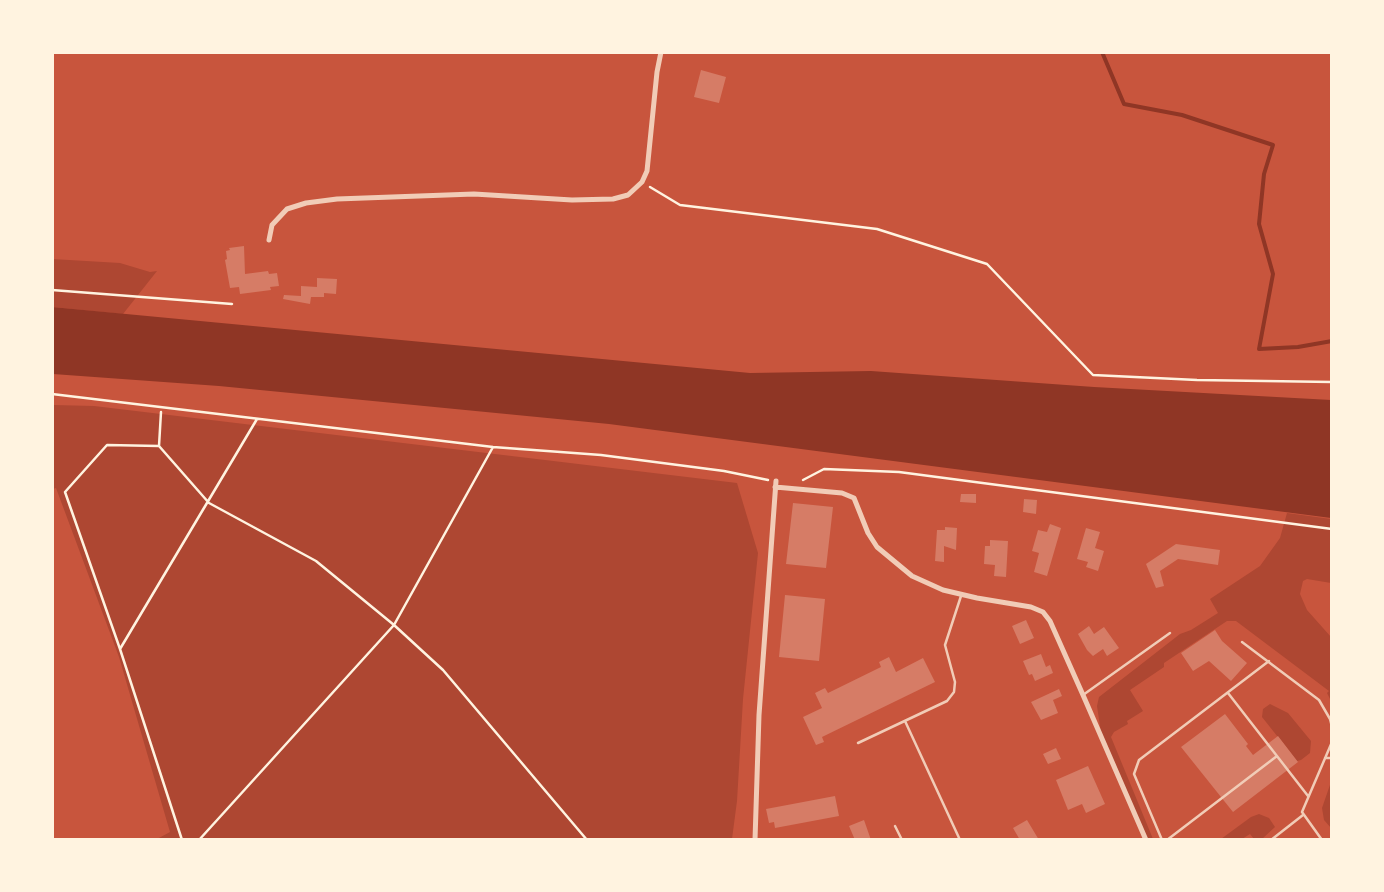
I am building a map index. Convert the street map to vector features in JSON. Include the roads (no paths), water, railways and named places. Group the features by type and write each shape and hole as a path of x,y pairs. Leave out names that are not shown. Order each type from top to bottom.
{"street":[{"path":"269,240 272,225 277,217 287,209 306,203 338,199 437,194 572,200 614,199 628,195 642,182 650,154 657,72 661,52"},
{"path":"755,840 760,715 776,481"},
{"path":"775,487 842,493 854,498 868,533 891,561 912,576 943,590 1030,607 1043,612 1050,621 1146,840"}],"lane":[{"path":"858,743 947,701 954,692 955,682 945,645 962,594"},
{"path":"1083,695 1170,633"},
{"path":"1242,642 1319,700 1330,719 1332,727"},
{"path":"1162,840 1134,774 1138,760 1269,662"},
{"path":"1228,693 1308,796"},
{"path":"905,721 960,840"},
{"path":"1322,840 1302,812 1332,742"},
{"path":"1167,840 1277,756"},
{"path":"1325,758 1332,758"},
{"path":"1271,840 1303,815"},
{"path":"895,826 902,840"}],"waterway":[{"path":"1102,52 1124,104 1182,115 1273,145 1264,174 1259,224 1273,274 1259,349 1298,347 1332,341"}]}
